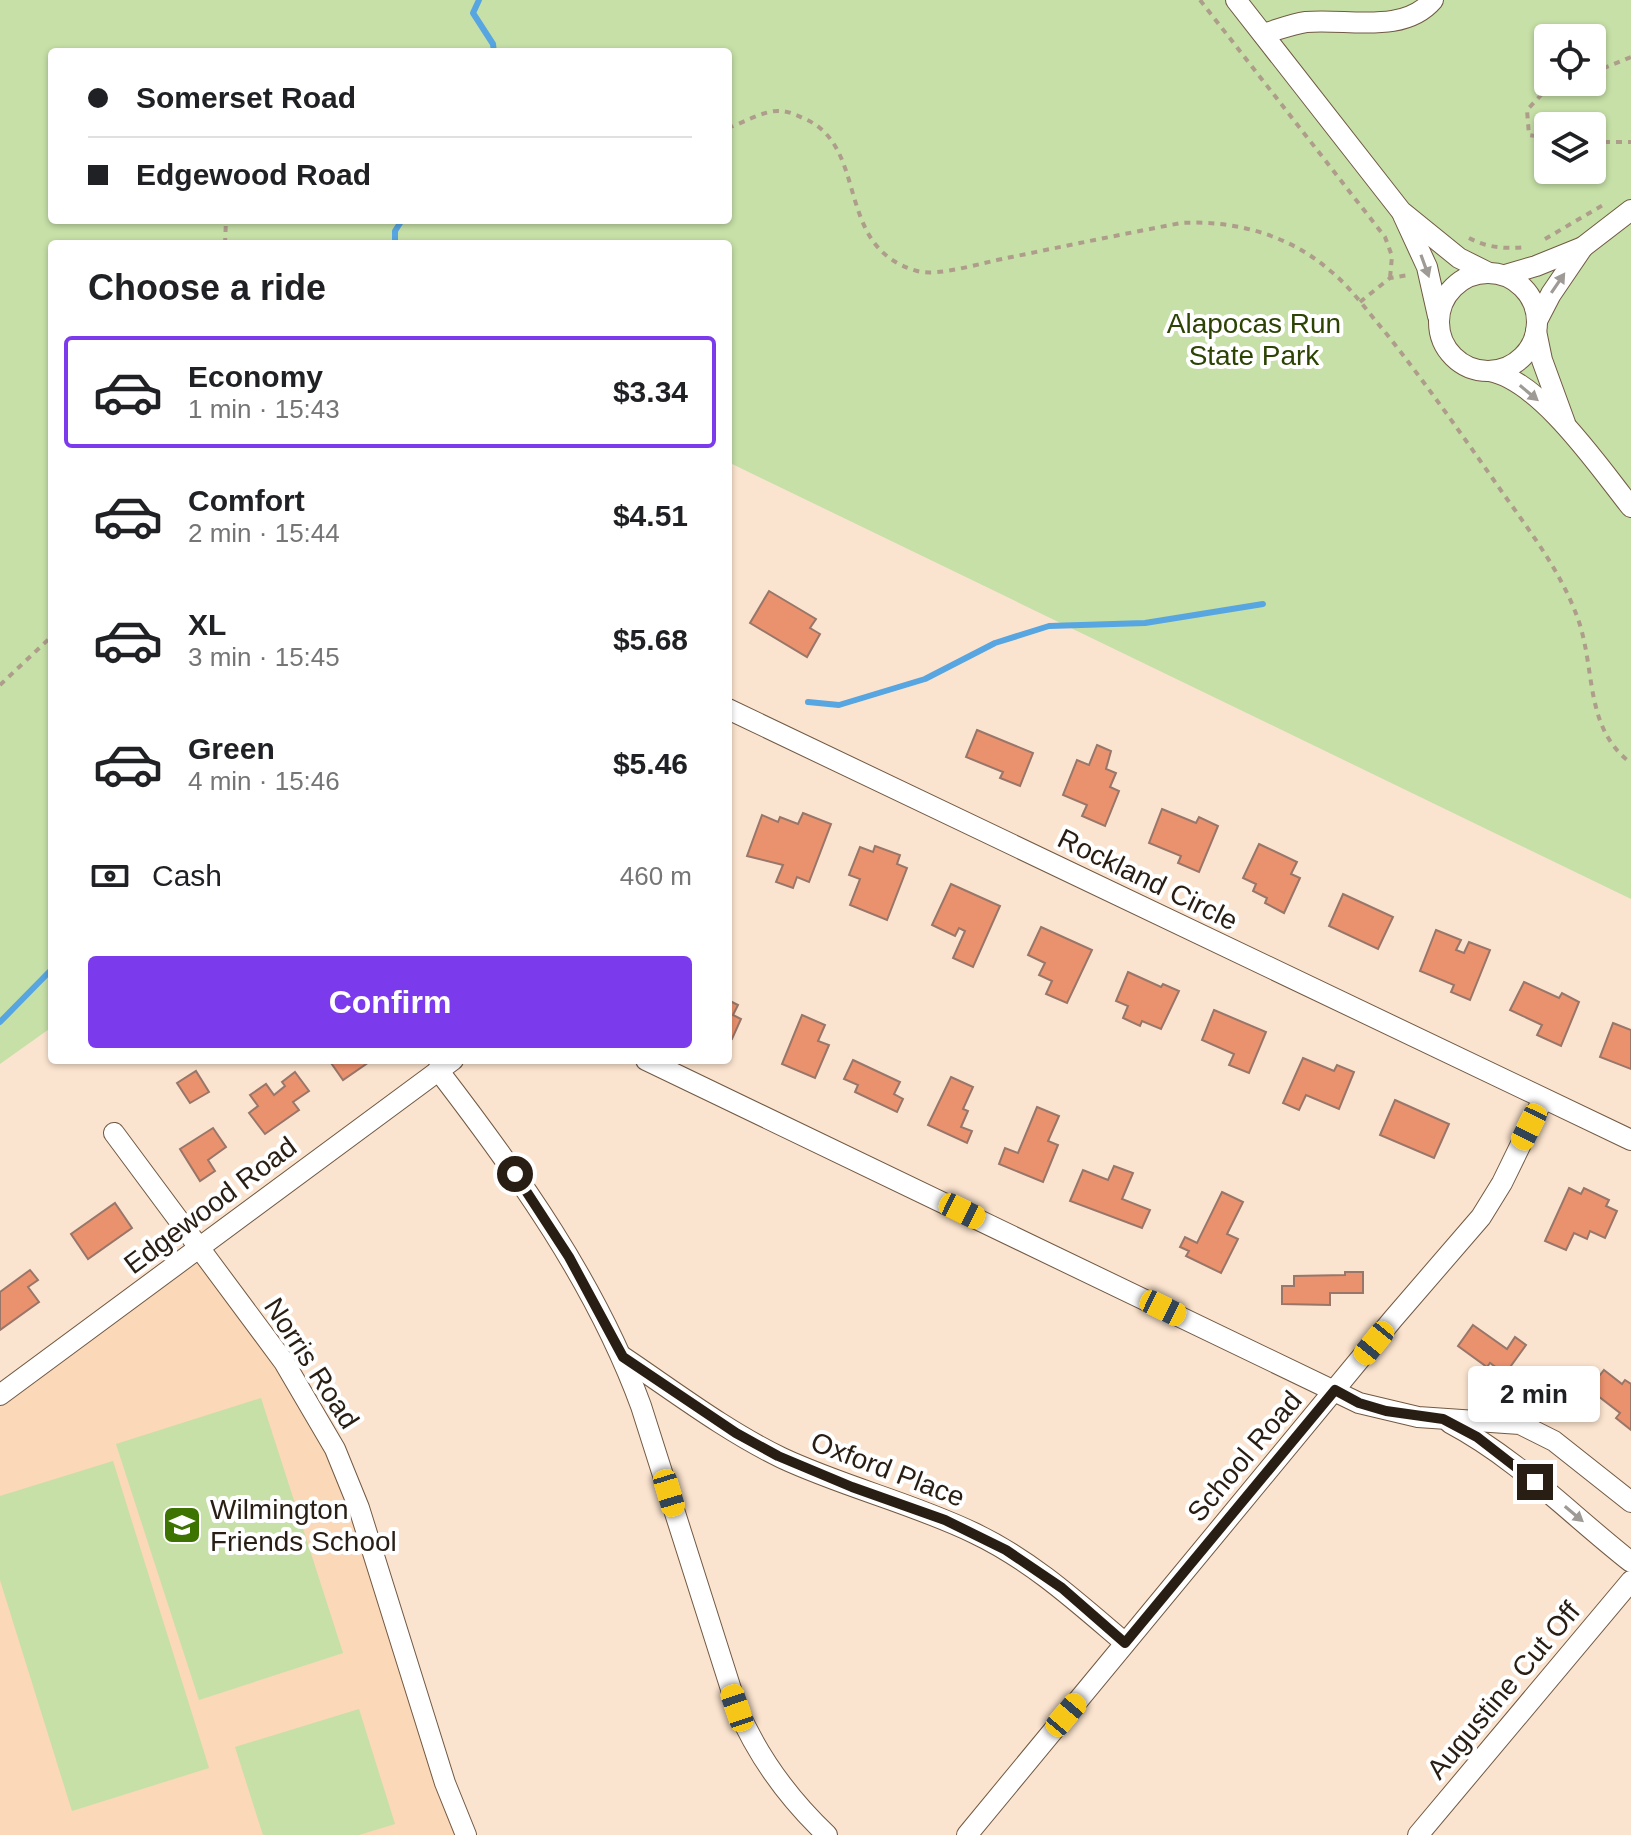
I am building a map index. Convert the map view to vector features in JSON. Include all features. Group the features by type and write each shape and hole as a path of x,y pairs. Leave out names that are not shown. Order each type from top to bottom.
{"street":[{"path":"1236,0 1401,211 1427,267 1441,337 1450,354 1466,365 1499,373 1516,382 1567,426 1631,507"},
{"path":"1263,34 1305,22 1405,19 1433,0"},
{"path":"1439,325 1440,309 1452,288 1472,275 1536,266 1583,247 1631,210"},
{"path":"1401,211 1472,266 1519,284 1530,297 1542,360 1567,426"},
{"path":"1484,371 1505,368 1518,361 1531,345 1551,294 1583,247"},
{"name":"Rockland Circle","path":"732,711 1631,1140"},
{"path":"654,1064 1359,1403 1386,1411 1443,1419 1520,1424 1537,1431 1631,1502"},
{"path":"446,1065 576,1269 623,1357 737,1708 767,1766 789,1795 827,1835"},
{"name":"Edgewood Road","path":"0,1395 446,1065"},
{"name":"School Road","path":"967,1835 1481,1217 1502,1183 1543,1099"},
{"name":"Norris Road","path":"114,1133 284,1362 335,1449 359,1508 445,1783 466,1835"},
{"name":"Oxford Place","path":"623,1357 736,1433 778,1456 852,1487 945,1520 1006,1550 1062,1588 1125,1643"},
{"path":"1443,1419 1477,1437 1515,1464 1631,1562"},
{"name":"Augustine Cut Off","path":"1418,1835 1631,1581"}],"path":[{"path":"1200,0 1385,237 1392,256 1390,278"},
{"path":"1606,67 1631,57"},
{"path":"1534,136 1529,135 1527,110 1540,96"},
{"path":"732,127 779,110 811,121 829,134 842,159 869,236 887,256 903,266 922,272 1181,223 1205,222 1276,237 1329,269 1434,393 1554,568 1578,620 1599,724 1615,751 1631,763"},
{"path":"1606,142 1631,142"},
{"path":"1450,250 1465,236 1484,246 1525,247 1551,236 1605,203"},
{"path":"1360,302 1390,278 1416,274 1427,267"},
{"path":"0,685 48,640"}],"shaded area":[{"name":"Wilmington Friends School","path":"199,1248 319,1418 466,1835 0,1835 0,1395"}],"green space":[{"name":"Alapocas Run State Park","path":"0,0 1631,0 1631,899 732,464 732,240 48,240 48,1030 0,1064"},
{"path":"261,1398 343,1653 199,1700 116,1444"},
{"path":"113,1461 209,1768 72,1811 0,1580 0,1496"},
{"path":"359,1709 395,1824 359,1835 263,1835 235,1747"}],"building":[{"path":"769,591 816,619 810,628 820,634 807,657 750,623"},
{"path":"977,730 1033,753 1020,786 1000,778 1003,772 966,757"},
{"path":"1097,745 1111,751 1106,769 1116,773 1110,787 1119,791 1105,826 1082,816 1087,805 1063,795 1077,760 1089,765"},
{"path":"1162,809 1196,823 1199,817 1218,826 1199,872 1178,863 1181,856 1149,843"},
{"path":"803,813 831,824 809,882 797,877 793,888 776,882 783,865 747,856 762,815 778,822 780,817 798,824"},
{"path":"1259,844 1297,862 1291,874 1300,878 1284,913 1265,903 1267,898 1253,891 1256,884 1243,878"},
{"path":"875,846 900,855 897,864 907,868 887,920 850,905 860,879 849,875 860,847 873,852"},
{"path":"951,884 1000,906 973,967 953,958 965,931 959,928 955,936 932,925"},
{"path":"1343,894 1393,917 1378,949 1329,926"},
{"path":"1041,927 1092,950 1067,1003 1046,994 1052,981 1039,975 1045,963 1028,955"},
{"path":"1436,930 1461,940 1456,950 1464,953 1469,942 1490,950 1470,1000 1451,992 1454,985 1420,971"},
{"path":"1128,972 1161,987 1163,984 1179,991 1161,1029 1142,1021 1140,1026 1123,1018 1128,1006 1116,1001"},
{"path":"1524,982 1559,998 1562,993 1579,1002 1561,1046 1537,1035 1542,1025 1510,1010"},
{"path":"732,1002 738,1005 733,1015 741,1019 732,1039"},
{"path":"1214,1010 1266,1032 1249,1073 1229,1065 1234,1054 1202,1040"},
{"path":"802,1015 825,1025 818,1041 829,1045 815,1078 782,1064"},
{"path":"1613,1023 1631,1030 1631,1069 1600,1057"},
{"path":"1303,1058 1334,1071 1337,1065 1354,1072 1339,1109 1306,1095 1299,1110 1283,1103"},
{"path":"853,1060 900,1082 894,1094 903,1099 897,1112 855,1092 858,1085 844,1079"},
{"path":"332,1064 366,1064 343,1080"},
{"path":"196,1071 209,1092 190,1103 177,1083"},
{"path":"295,1072 309,1091 293,1102 299,1110 265,1134 249,1113 258,1106 250,1095 266,1084 274,1095 285,1086 282,1082"},
{"path":"951,1077 973,1087 963,1109 968,1111 961,1127 972,1131 967,1143 928,1125"},
{"path":"1395,1100 1449,1124 1434,1158 1380,1135"},
{"path":"1037,1107 1059,1116 1048,1141 1058,1145 1043,1182 999,1164 1005,1148 1018,1153"},
{"path":"213,1128 226,1147 208,1160 215,1171 200,1181 180,1149"},
{"path":"1114,1166 1133,1173 1122,1199 1150,1210 1142,1228 1070,1201 1083,1170 1108,1180"},
{"path":"1569,1188 1581,1194 1584,1188 1609,1200 1606,1206 1617,1211 1605,1238 1590,1231 1587,1239 1574,1233 1566,1250 1545,1241"},
{"path":"1222,1192 1243,1202 1227,1234 1238,1239 1221,1273 1186,1256 1189,1251 1180,1247 1185,1237 1197,1243"},
{"path":"115,1203 132,1228 88,1259 71,1234"},
{"path":"30,1270 38,1280 28,1287 39,1302 0,1330 0,1292"},
{"path":"1345,1272 1363,1272 1363,1293 1330,1293 1330,1305 1282,1304 1282,1286 1294,1286 1294,1276 1345,1275"},
{"path":"1473,1325 1507,1349 1515,1337 1526,1345 1505,1374 1490,1363 1487,1367 1458,1346"},
{"path":"1604,1370 1622,1384 1625,1380 1631,1384 1631,1430 1616,1418 1620,1413 1589,1389"}],"waterway":[{"path":"479,0 473,13 494,48"},
{"path":"395,240 395,231 399,224"},
{"path":"808,702 839,705 925,679 995,643 1049,626 1145,623 1263,604"},
{"path":"0,1022 48,973"}],"place":[{"name":"Wilmington Friends School","path":"182,1525"}],"route":[{"path":"515,1174 569,1257 623,1357 736,1433 778,1456 852,1487 945,1520 1006,1550 1062,1588 1125,1643 1335,1390 1359,1403 1386,1411 1443,1419 1477,1437 1535,1482"}]}
